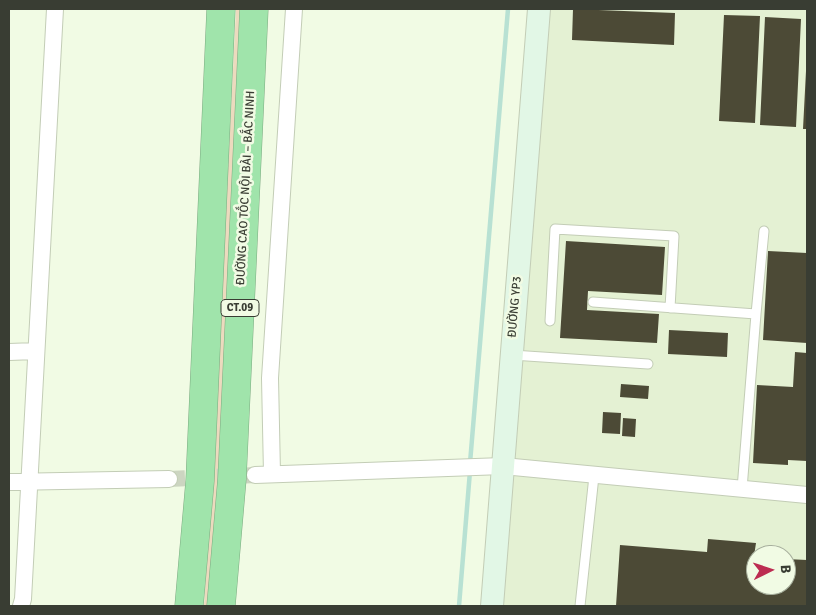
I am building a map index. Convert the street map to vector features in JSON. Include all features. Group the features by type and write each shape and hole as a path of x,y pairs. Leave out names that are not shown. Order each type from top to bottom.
{"highway":[{"path":"213,9 214,167"},
{"name":"CT.09","path":"189,606 200,481 221,9"},
{"name":"ĐƯỜNG CAO TỐC NỘI BÀI – BẮC NINH","path":"221,606 232,480 254,9"}],"street":[{"path":"21,606 30,481 55,9"},
{"path":"272,474 270,378 294,9"},
{"name":"ĐƯỜNG YP3","path":"492,606 539,9"},
{"path":"9,352 36,352"},
{"path":"255,475 503,466 807,495"},
{"path":"9,482 169,479"}],"lane":[{"path":"550,321 555,229 674,236 670,308"},
{"path":"742,489 764,231"},
{"path":"593,302 756,314"},
{"path":"512,355 648,364"},
{"path":"580,606 594,476"}],"shaded area":[{"path":"236,9 245,9 213,606 204,606 219,351"},
{"path":"537,9 807,9 807,606 481,606"}],"building":[{"path":"573,9 675,13 674,45 572,40"},
{"path":"724,15 760,16 755,123 719,121"},
{"path":"765,17 801,19 796,127 760,125"},
{"path":"806,71 807,129 803,129"},
{"path":"566,241 665,247 662,295 588,291 587,310 659,314 657,343 560,338"},
{"path":"768,251 807,253 807,343 763,340"},
{"path":"669,330 728,333 727,357 668,354"},
{"path":"795,352 807,353 807,461 788,460 788,465 753,463 757,385 793,387"},
{"path":"621,384 649,386 648,399 620,397"},
{"path":"603,412 621,413 620,434 602,433"},
{"path":"623,418 636,419 635,437 622,436"},
{"path":"708,539 756,543 756,545 746,545 746,595 796,595 796,559 807,560 807,606 616,606 620,545 707,552"}],"waterway":[{"path":"470,463 508,9"},
{"path":"459,606 470,471"}],"tunnel":[{"path":"169,479 255,475"}]}
